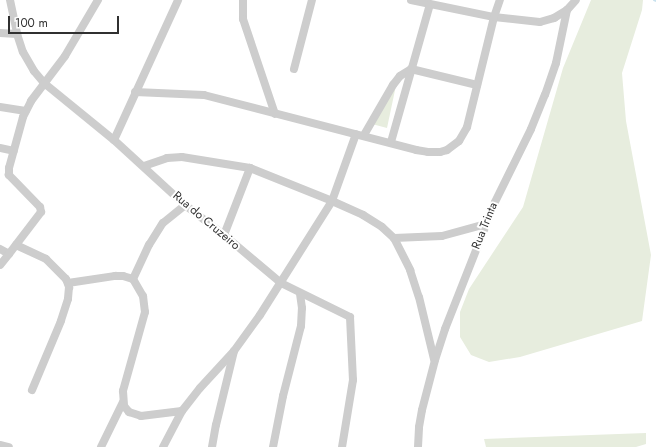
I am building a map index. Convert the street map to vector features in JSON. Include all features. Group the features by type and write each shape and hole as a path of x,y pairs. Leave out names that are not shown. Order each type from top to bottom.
{"street":[{"name":"Rua do Cruzeiro","path":"10,0 17,34 28,62 44,83 114,140 185,205 224,235 281,284 350,317 353,380 342,447"},
{"path":"0,265 41,211 40,207 10,175 9,168 26,111 44,83 65,56 98,0"},
{"path":"114,140 178,0"},
{"path":"243,0 244,20 275,114"},
{"path":"294,69 312,0"},
{"path":"410,0 430,4 442,3 494,17 540,22 554,18 567,10 576,0"},
{"path":"135,92 204,95 428,152 440,152 453,147 464,136 494,17 500,0"},
{"path":"391,142 430,4"},
{"name":"Rua Trinta","path":"418,447 419,427 435,360 445,329 486,224 545,95 556,63 567,10"},
{"path":"0,33 17,34"},
{"path":"163,447 182,411 200,388 234,351 281,284 332,201 360,134 400,76 411,69 477,85"},
{"path":"0,107 26,111"},
{"path":"0,148 14,151"},
{"path":"144,166 167,158 182,157 250,168 332,201 363,215 382,227 394,238 402,251 419,297 435,360"},
{"path":"224,235 250,168"},
{"path":"133,279 158,229 168,217 185,205"},
{"path":"394,238 442,236 486,224"},
{"path":"16,244 46,258 68,283 68,300 32,390"},
{"path":"0,249 9,254"},
{"path":"68,283 115,276 123,276 133,279 143,296 145,312 123,391 123,402 125,409 140,416 182,411"},
{"path":"273,447 283,396 301,326 302,308 300,294"},
{"path":"212,447 234,351"},
{"path":"101,447 123,402"},
{"path":"0,445 9,447"}],"green space":[{"path":"591,0 643,0 642,10 622,73 626,121 651,255 642,321 520,357 489,362 471,355 460,337 460,312 469,289 523,207 563,68"},
{"path":"398,76 387,128 372,124"},
{"path":"646,433 646,444 636,447 486,447 484,439"}]}
